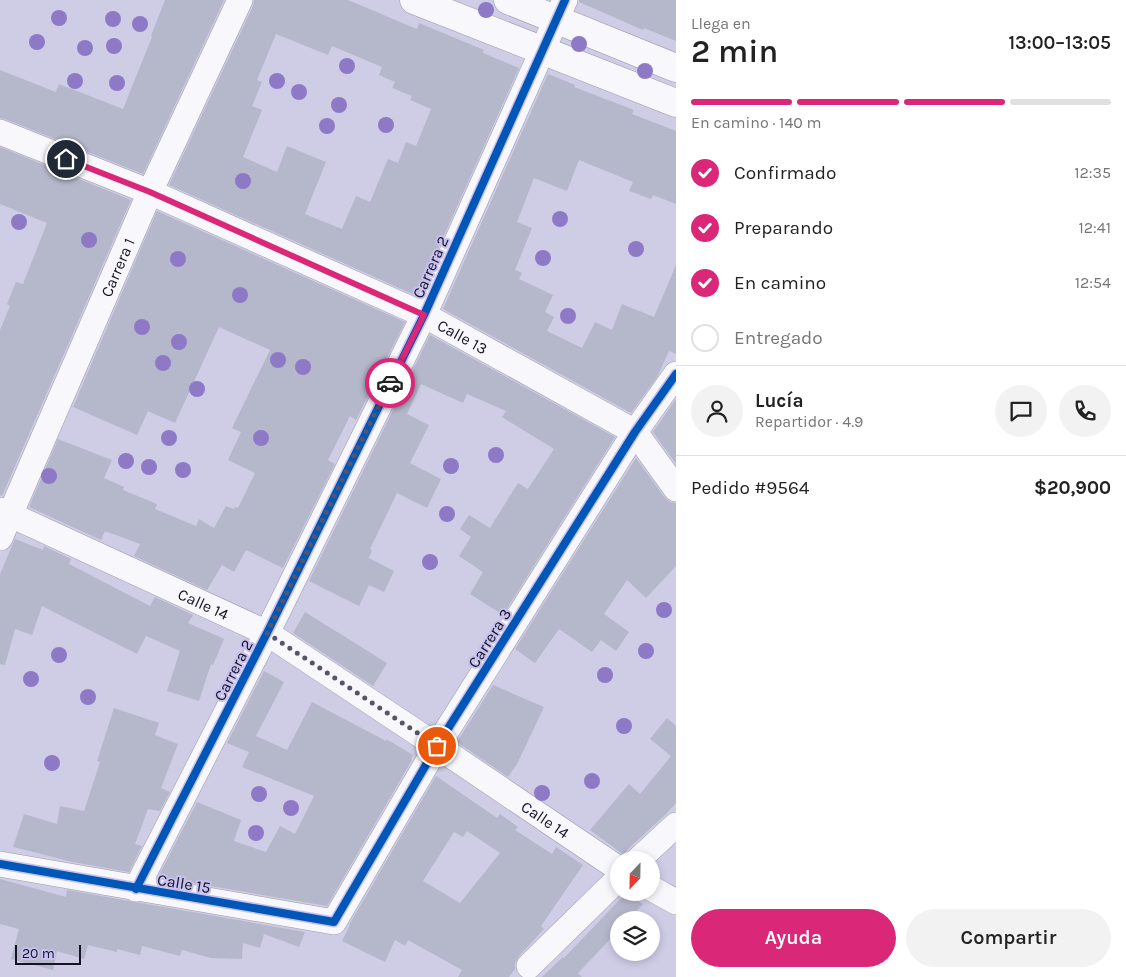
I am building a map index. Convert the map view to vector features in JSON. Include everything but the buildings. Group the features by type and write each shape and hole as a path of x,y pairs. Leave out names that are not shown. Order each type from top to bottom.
{"main road":[{"path":"414,0 676,103"},
{"path":"508,0 560,9 676,68"}],"street":[{"name":"Carrera 1","path":"0,538 6,512 150,192 240,0"},
{"name":"Carrera 2","path":"136,889 267,633 424,315 560,9"},
{"name":"Calle 13","path":"0,132 150,192 424,315 635,432 676,489"},
{"name":"Carrera 3","path":"334,922 437,746 635,432 676,374"},
{"name":"Calle 14","path":"6,512 267,633 610,863"},
{"path":"648,851 676,825"},
{"name":"Calle 15","path":"0,864 334,922"},
{"path":"529,966 610,887"},
{"path":"660,893 676,902"}],"cycle path":[{"path":"136,889 267,633 424,315 565,0"},
{"path":"0,864 334,922 437,746 635,432 676,374"}],"way so far":[{"path":"390,383 267,633 437,746"}],"route":[{"path":"66,159 150,192 424,315 390,383"}]}
